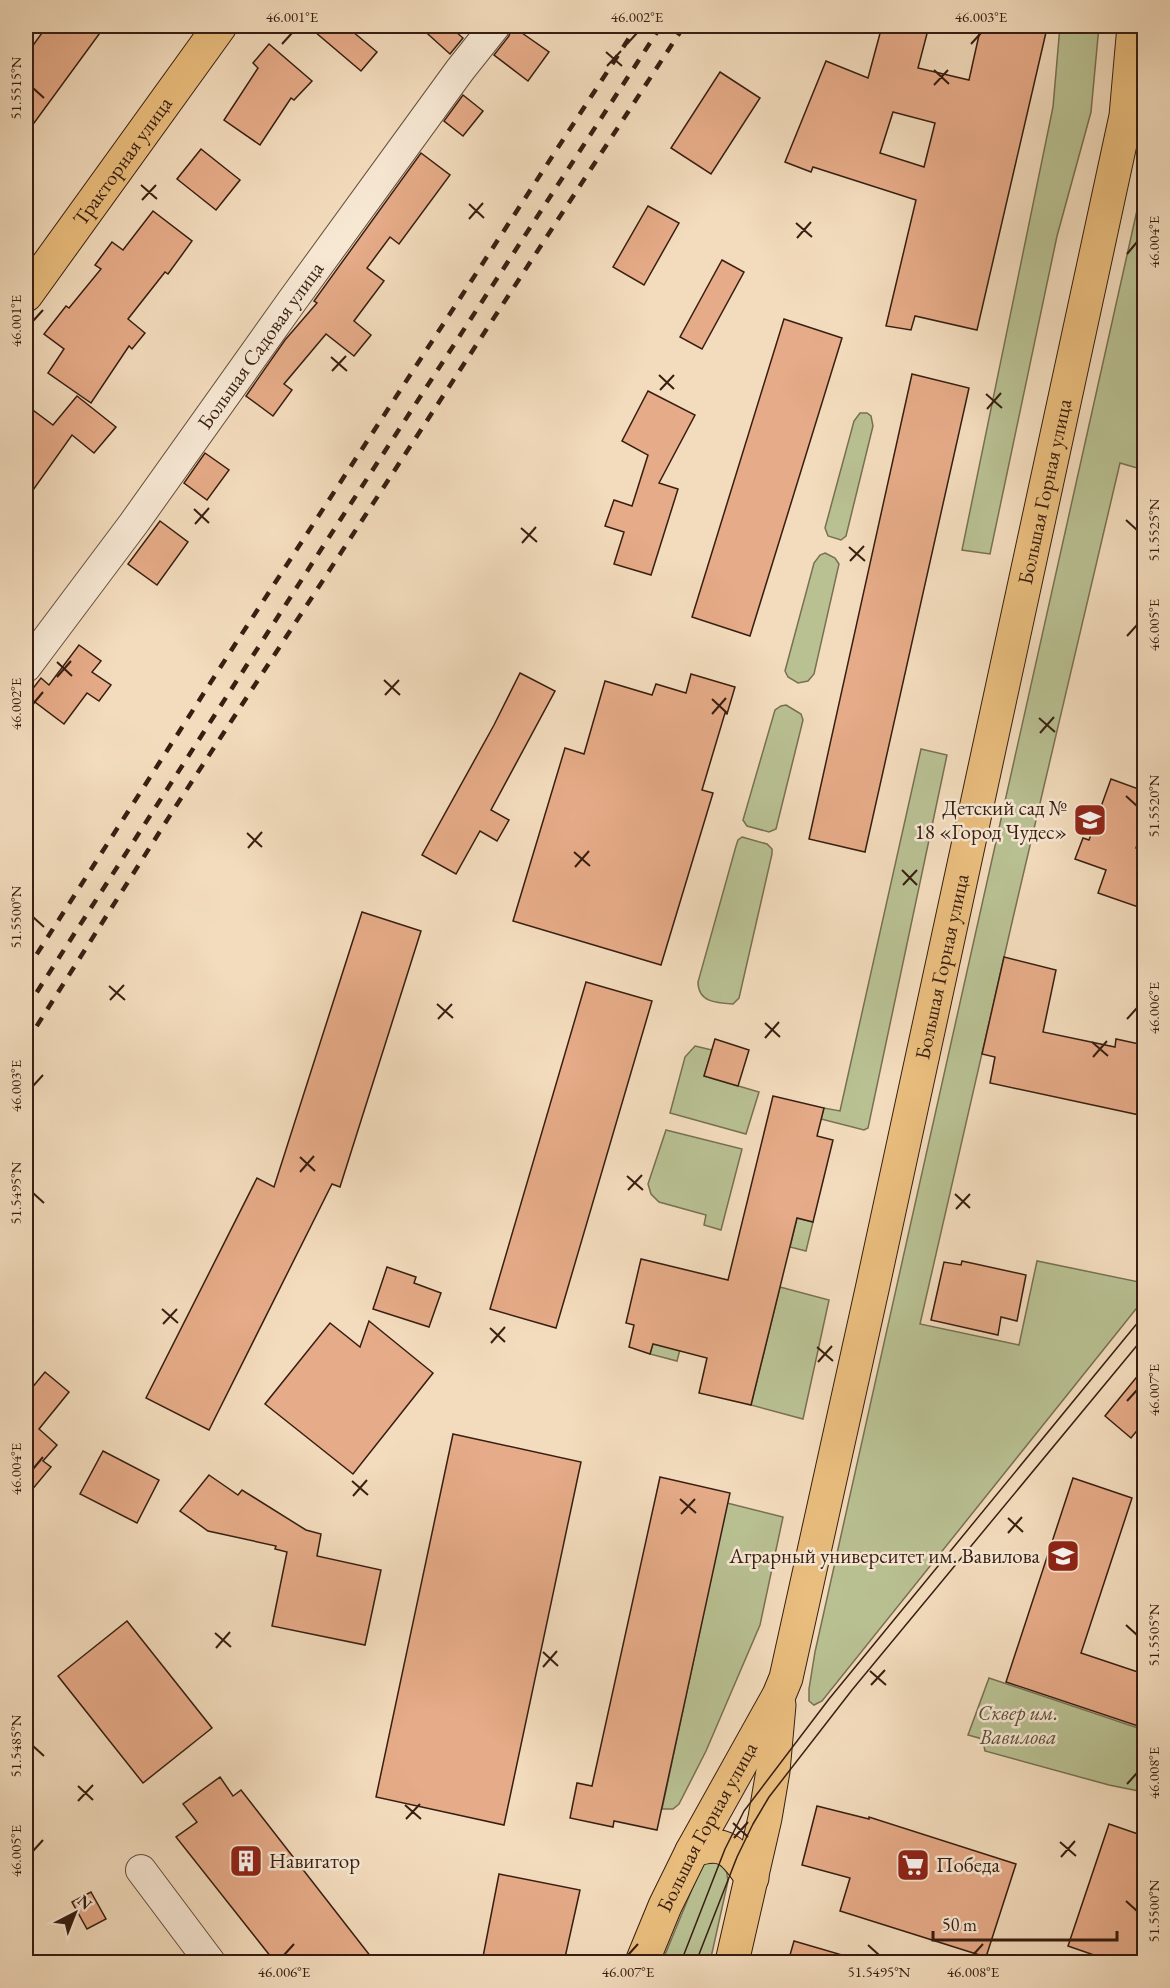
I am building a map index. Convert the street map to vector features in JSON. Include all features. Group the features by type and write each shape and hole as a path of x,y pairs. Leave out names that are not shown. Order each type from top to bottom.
{"main road":[{"name":"Тракторная улица","path":"26,295 220,26"},
{"name":"Большая Горная улица","path":"732,1962 769,1797 779,1695 796,1634 1135,116 1134,26"},
{"name":"Большая Горная улица","path":"642,1962 665,1906 692,1851 779,1695"},
{"path":"692,1851 706,1845 725,1849 737,1857 752,1878"}],"street":[{"name":"Большая Садовая улица","path":"26,667 134,523 459,70 495,26"},
{"path":"141,1870 210,1962"}],"green space":[{"path":"1060,26 1099,26 1091,112 1057,236 990,554 962,550 1053,107"},
{"path":"1144,179 1144,470 1120,463 920,1324 1019,1345 1037,1261 1144,1283 1144,1299 822,1701 814,1705 809,1701 809,1689 815,1652"},
{"path":"860,413 867,413 871,416 873,426 846,536 841,540 828,536 825,528 854,421"},
{"path":"825,553 835,558 839,564 814,674 808,681 798,683 788,677 785,671 814,563 820,555"},
{"path":"786,705 801,714 803,720 776,829 769,832 747,826 743,820 775,710"},
{"path":"921,749 947,755 868,1128 864,1130 821,1119 824,1108 840,1111"},
{"path":"742,837 767,844 772,849 772,854 739,998 733,1004 720,1003 709,1000 701,994 698,982 736,846"},
{"path":"695,1046 712,1050 704,1076 759,1092 746,1134 670,1113 685,1057"},
{"path":"666,1130 742,1149 721,1230 704,1225 706,1215 659,1202 651,1194 648,1184"},
{"path":"797,1218 813,1222 806,1251 790,1247"},
{"path":"780,1287 829,1300 803,1419 751,1405"},
{"path":"656,1330 683,1338 677,1361 650,1354"},
{"path":"727,1503 783,1517 760,1625 706,1751 679,1804 673,1809 662,1809"},
{"name":"Сквер им. Вавилова","path":"989,1678 1144,1730 1144,1792 1109,1785 985,1751 983,1741 968,1735"},
{"path":"709,1860 718,1862 726,1868 728,1881 710,1962 662,1962 702,1865"}],"building":[{"path":"47,26 105,26 26,134 26,55"},
{"path":"308,26 346,26 377,52 361,71"},
{"path":"419,26 449,26 463,38 450,54"},
{"path":"512,26 549,52 528,81 494,55 509,36"},
{"path":"882,26 929,26 918,68 969,80 981,26 1047,28 977,330 915,316 911,330 886,326 916,200 813,167 811,172 785,162 826,61 868,78","holes":["893,112 935,123 924,167 880,153"]},
{"path":"269,44 312,81 294,100 291,98 260,145 224,120 258,68 253,63"},
{"path":"720,72 760,98 711,174 671,148"},
{"path":"463,95 483,111 463,136 444,121"},
{"path":"201,149 240,180 216,210 177,179"},
{"path":"421,153 450,175 399,244 390,237 367,268 384,281 354,321 371,335 354,356 326,334 284,384 292,390 273,416 246,396 285,340 317,303 314,301"},
{"path":"648,206 679,223 644,285 613,267"},
{"path":"153,211 192,241 168,274 165,272 128,319 145,333 132,349 129,346 91,403 48,373 64,349 44,334 66,306 69,308 101,269 95,265 112,242 123,250"},
{"path":"722,260 744,272 702,349 680,337"},
{"path":"784,319 842,338 750,636 692,617"},
{"path":"912,374 969,388 865,852 809,839"},
{"path":"648,391 695,415 659,483 678,489 651,575 614,564 624,532 605,526 614,500 632,506 648,455 622,441"},
{"path":"77,396 116,427 94,453 72,435 26,500 26,405 53,425"},
{"path":"205,453 229,470 207,500 184,483"},
{"path":"160,521 188,542 157,585 128,564"},
{"path":"79,645 101,661 92,672 111,685 99,701 87,693 64,724 27,696 41,678 49,685"},
{"path":"520,673 555,691 491,810 509,820 497,841 480,831 456,874 422,855"},
{"path":"691,674 735,687 702,790 713,793 661,965 513,921 565,748 584,754 605,681 652,695 656,684 686,693"},
{"path":"1111,779 1144,791 1144,824 1136,848 1144,851 1144,909 1098,893 1106,870 1075,859 1083,838 1089,840"},
{"path":"362,912 421,931 340,1187 332,1184 209,1430 146,1398 257,1178 274,1187"},
{"path":"1004,957 1056,970 1043,1032 1115,1047 1116,1039 1144,1045 1144,1116 990,1083 995,1057 982,1054"},
{"path":"586,982 652,1001 556,1328 490,1309"},
{"path":"715,1039 749,1050 738,1086 704,1076"},
{"path":"773,1096 824,1108 817,1136 833,1140 813,1222 797,1218 751,1405 699,1393 707,1358 653,1344 650,1354 629,1347 634,1325 626,1323 641,1259 728,1280"},
{"path":"962,1261 1026,1275 1017,1321 1001,1317 998,1335 931,1320 944,1262 961,1265"},
{"path":"387,1267 416,1277 414,1283 441,1293 429,1327 373,1309"},
{"path":"369,1321 433,1373 353,1474 265,1404 330,1323 360,1347"},
{"path":"1144,1368 1144,1422 1131,1438 1105,1416"},
{"path":"45,1372 69,1392 39,1429 57,1445 43,1461 51,1467 26,1497 26,1395"},
{"path":"453,1434 581,1462 504,1825 376,1797"},
{"path":"103,1451 159,1480 137,1523 80,1494"},
{"path":"209,1475 238,1495 242,1490 306,1530 321,1534 317,1556 381,1570 365,1645 272,1626 287,1552 275,1549 276,1546 208,1531 180,1511"},
{"path":"660,1477 730,1493 657,1830 614,1821 613,1827 570,1818 577,1783 592,1786"},
{"path":"1073,1478 1132,1498 1081,1653 1144,1674 1144,1728 1006,1682"},
{"path":"127,1621 212,1728 143,1783 58,1676"},
{"name":"Навигатор","path":"220,1777 233,1796 241,1790 375,1962 275,1962 176,1837 197,1822 183,1804"},
{"path":"817,1806 869,1819 869,1817 1016,1864 986,1957 840,1911 850,1878 802,1865"},
{"path":"1109,1824 1144,1836 1144,1962 1114,1962 1068,1946"},
{"path":"499,1874 580,1890 564,1962 482,1962"},
{"path":"91,1892 106,1919 87,1929 72,1902"},
{"path":"794,1941 849,1957 849,1962 788,1962"}],"tram line":[{"path":"681,1962 725,1849 744,1811 829,1699 1144,1315"},
{"path":"696,1962 737,1857 769,1797 852,1690 1144,1337"}],"railway":[{"path":"26,971 637,26"},
{"path":"26,1009 661,26"},
{"path":"26,1043 176,806 684,26"}],"place":[{"name":"Детский сад № 18 «Город Чудес»","path":"1090,820"},
{"name":"Аграрный университет им. Вавилова","path":"1063,1556"},
{"name":"Навигатор","path":"246,1861"},
{"name":"Победа","path":"913,1865"}]}
